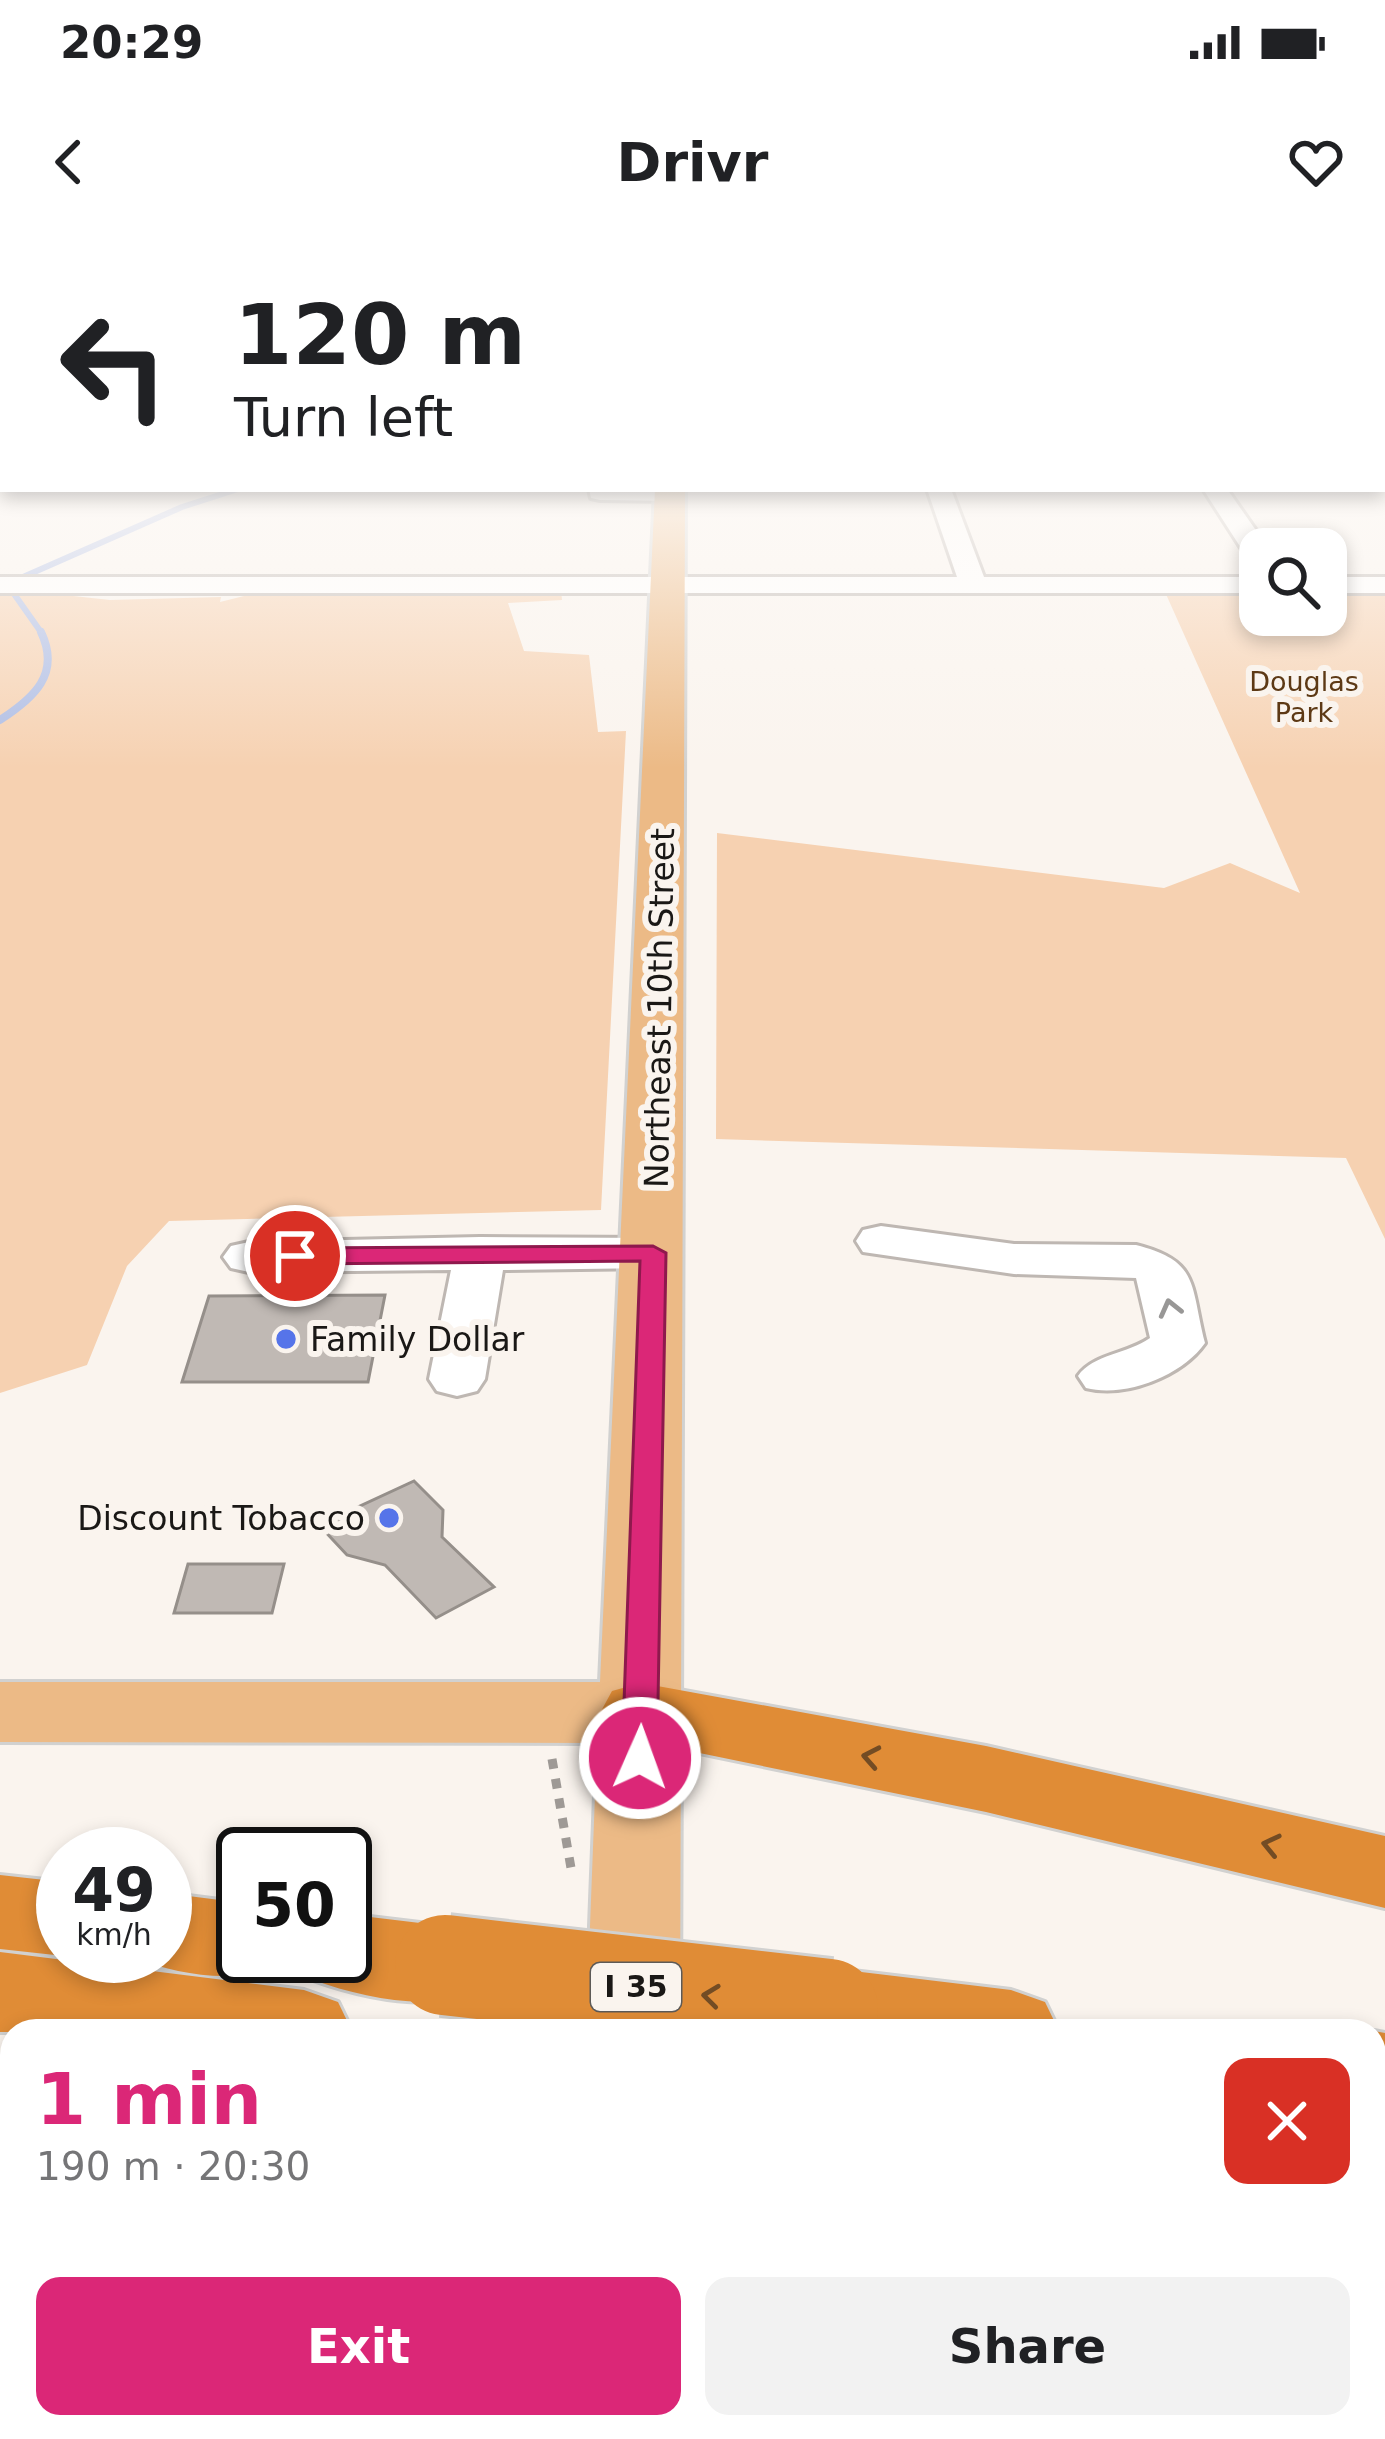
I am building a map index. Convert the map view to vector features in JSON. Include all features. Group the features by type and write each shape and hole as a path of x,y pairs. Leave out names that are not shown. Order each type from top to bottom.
{"highway":[{"path":"641,1713 986,1779 1385,1872"},
{"path":"0,1912 36,1916"},
{"name":"I 35","path":"372,1956 911,2019"},
{"path":"0,1992 210,2019"}],"main road":[{"name":"Northeast 10th Street","path":"632,2019 669,563"},
{"path":"0,1712 641,1713"}],"street":[{"path":"966,563 974,584"},
{"path":"0,585 1239,585"},
{"path":"1347,585 1385,585"},
{"path":"881,1241 1014,1259 1136,1260 1160,1269 1178,1342 1155,1360 1106,1376"},
{"path":"457,1379 480,1252"},
{"path":"249,1257 653,1253"}],"path":[{"path":"545,1745 557,1769 572,1877"}],"green space":[{"path":"0,588 110,600 221,597 220,602 268,590 561,590 562,600 508,603 524,651 589,655 598,732 626,731 601,1210 169,1221 127,1266 87,1365 0,1393"},
{"name":"Douglas Park","path":"1165,592 1239,593 1239,636 1347,636 1347,593 1385,593 1385,1239 1346,1158 716,1139 717,833 1164,888 1230,863 1300,893"}],"building":[{"name":"Family Dollar","path":"385,1295 368,1382 182,1382 209,1296"},
{"path":"414,1481 443,1510 442,1537 494,1587 436,1618 385,1565 347,1555 319,1525"},
{"path":"188,1564 284,1564 272,1613 174,1613"}],"waterway":[{"path":"23,577 56,563"},
{"path":"12,591 41,632"},
{"path":"0,720 41,684 48,660 41,632"}],"place":[{"name":"Family Dollar","path":"286,1339"},
{"name":"Discount Tobacco","path":"389,1518"}],"route":[{"path":"295,1256 653,1253 640,1758"}]}
